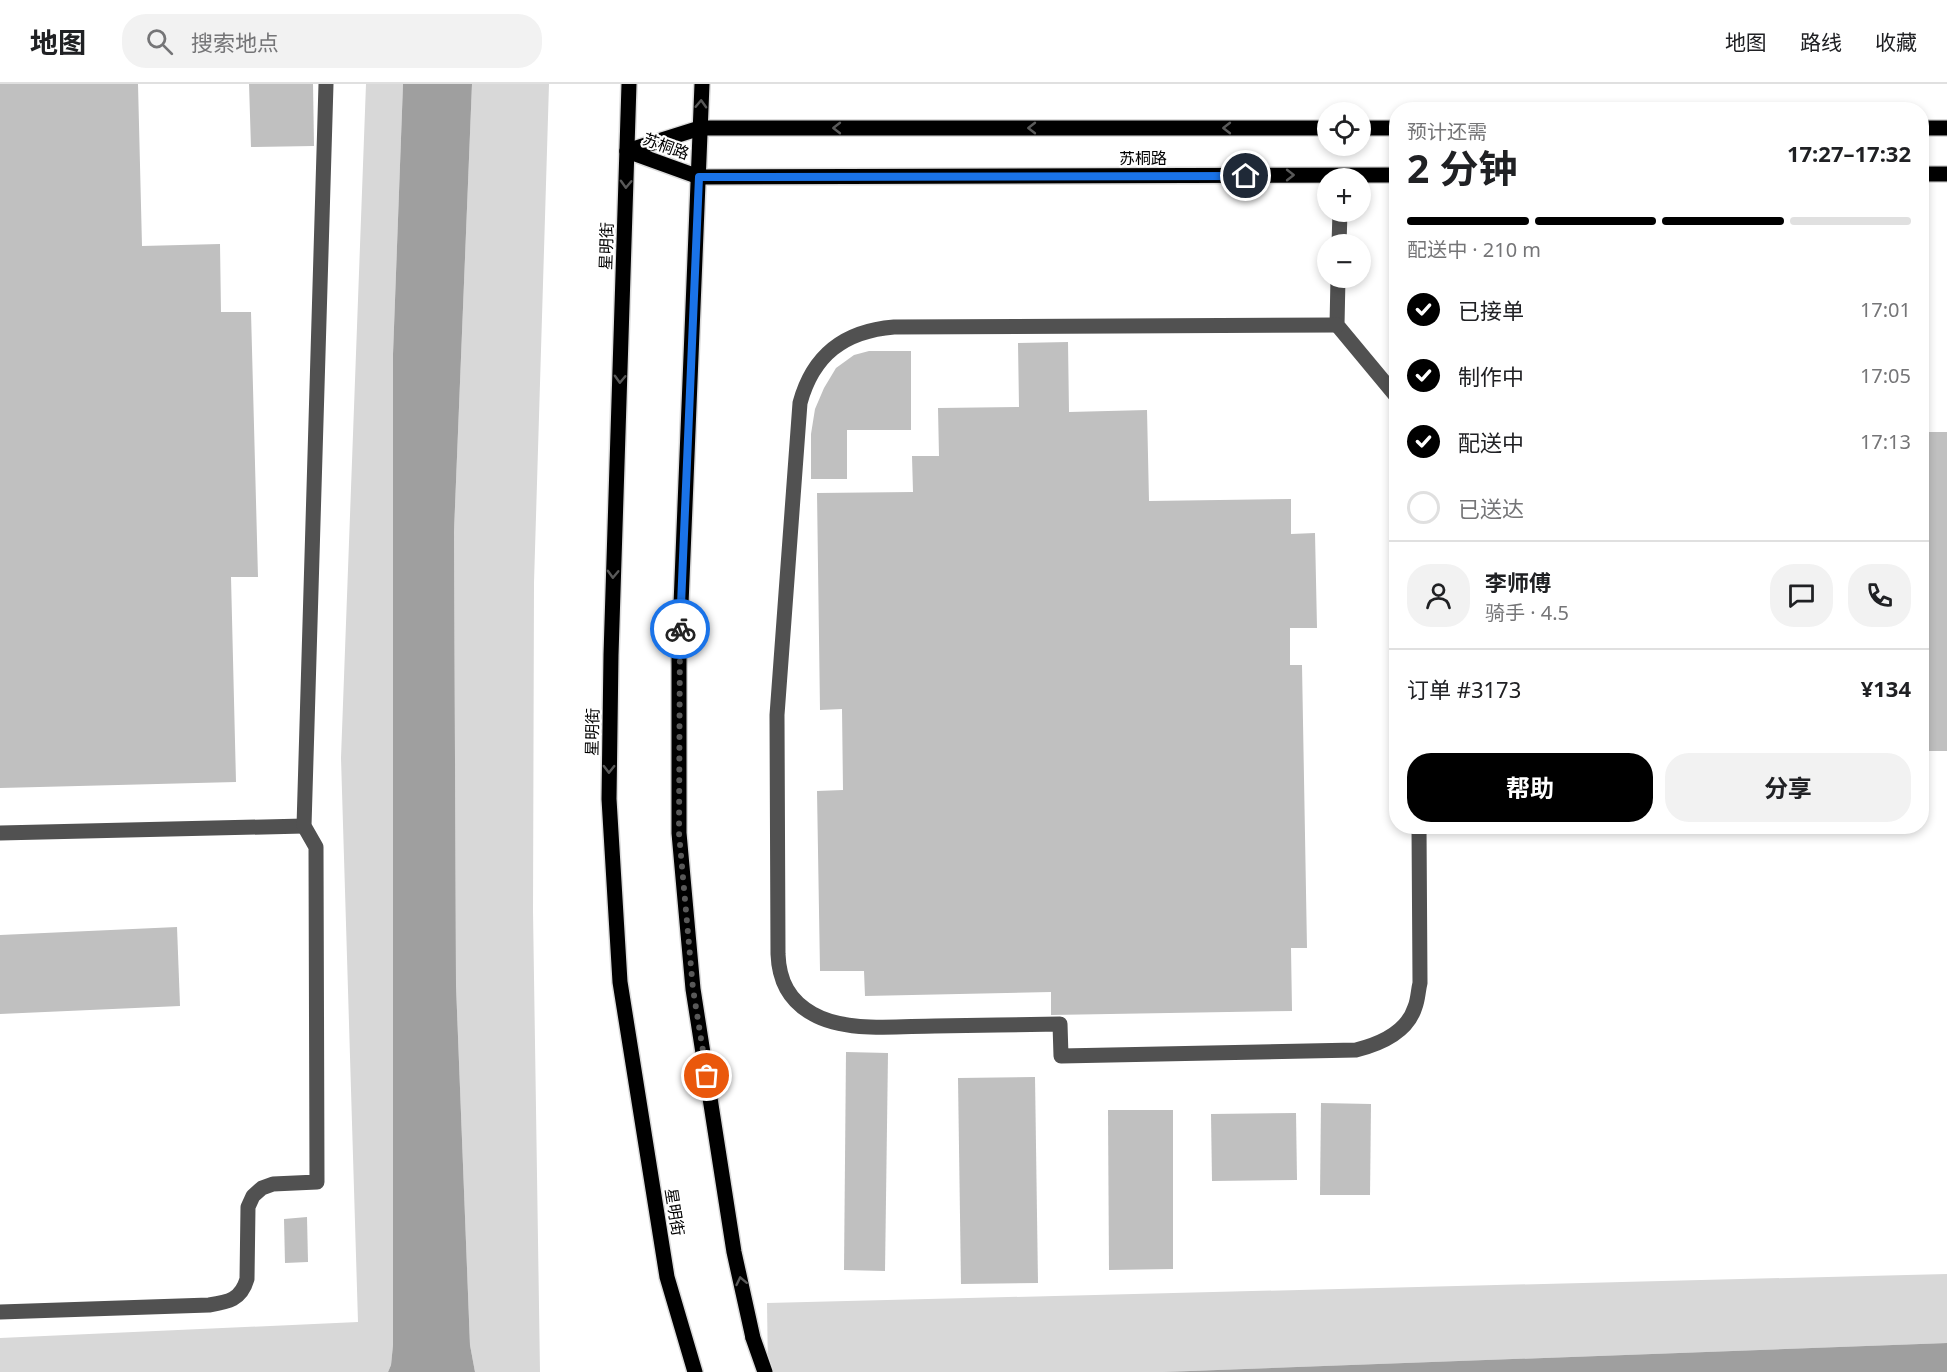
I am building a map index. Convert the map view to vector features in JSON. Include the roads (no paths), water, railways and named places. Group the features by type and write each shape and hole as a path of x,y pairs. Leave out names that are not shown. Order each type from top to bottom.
{"main road":[{"name":"星明街","path":"629,84 611,643 609,799 620,982 667,1277 695,1372"},
{"path":"702,84 679,654 679,833 693,989 734,1252 753,1338 765,1372"},
{"name":"苏桐路","path":"627,151 700,128 1317,128"},
{"path":"1371,128 1389,128"},
{"path":"1929,128 1947,128"},
{"name":"苏桐路","path":"627,151 699,177 1317,177"},
{"path":"1929,174 1947,174"},
{"name":"苏桐路","path":"1371,176 1389,175"}],"lane":[{"path":"0,1312 224,1303 235,1298 244,1289 247,1279 248,1207 253,1196 262,1188 273,1184 317,1182 316,847 304,826 326,84"},
{"path":"1338,288 1337,325 1389,388"},
{"path":"1337,325 876,328 858,333 837,345 823,358 805,386 800,404 777,703 778,954 782,984 811,1014 832,1022 877,1026 1060,1024 1061,1056 1356,1050 1385,1041 1409,1020 1415,1008 1420,984 1419,834"},
{"path":"0,833 304,826"}]}
